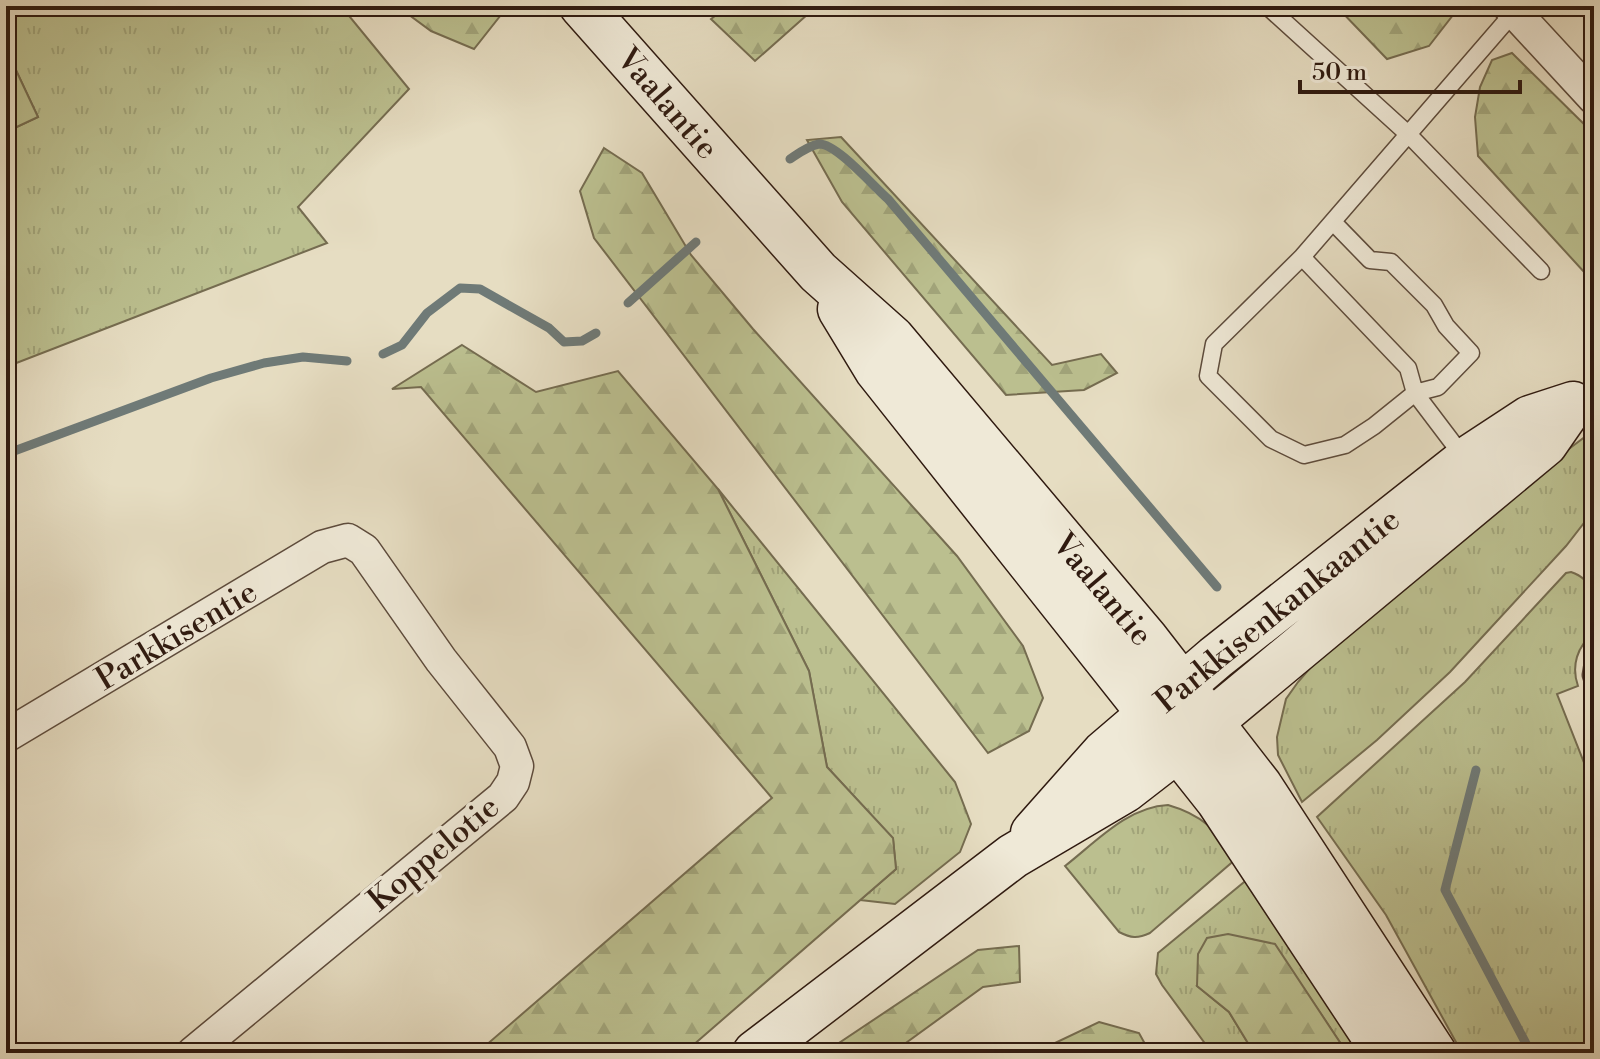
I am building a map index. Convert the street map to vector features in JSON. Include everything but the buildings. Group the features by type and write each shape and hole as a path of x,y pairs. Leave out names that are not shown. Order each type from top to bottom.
{"street":[{"name":"Vaalantie","path":"582,6 818,272 892,338 1213,722 1260,786 1434,1053"},
{"path":"1514,8 1594,98"},
{"name":"Vaalantie","path":"818,272 877,370 1218,800 1385,1053"},
{"name":"Parkkisenkankaantie","path":"755,1053 1013,856 1125,790 1213,722 1479,474 1530,418 1583,398"},
{"name":"Parkkisenkankaantie","path":"1013,856 1104,753 1149,712 1182,685 1479,474"},
{"name":"Parkkisentie","path":"6,736 322,547 348,540"},
{"name":"Koppelotie","path":"193,1053 503,797 513,782 517,766 510,747 441,660 364,550 348,540"}],"lane":[{"path":"1267,6 1409,135 1541,271"},
{"path":"1333,222 1370,260 1391,262 1434,305 1446,326 1471,353 1438,387 1415,393 1345,445 1304,455 1271,439 1208,376 1214,344 1302,257 1514,8"},
{"path":"1302,257 1408,368 1415,393 1479,474"},
{"path":"1594,657 1591,675 1594,684"}],"green space":[{"path":"6,6 341,6 409,89 298,207 327,243 6,367 6,132 38,117 6,49"},
{"path":"397,6 503,6 504,11 474,49 431,31"},
{"path":"728,6 817,6 755,61 711,19"},
{"path":"1336,6 1451,6 1453,15 1429,46 1387,59"},
{"path":"6,49 38,117 6,132"},
{"path":"1512,53 1594,134 1594,269 1585,273 1478,156 1475,117 1480,87 1492,60"},
{"path":"841,137 1052,365 1101,354 1117,373 1084,390 1006,395 842,202 807,140"},
{"path":"604,148 642,173 691,255 753,329 957,556 1023,646 1043,698 1029,731 988,753 594,238 580,191"},
{"path":"462,345 536,392 618,371 718,489 809,671 827,767 893,838 896,869 684,1053 477,1053 772,798 421,387 392,389"},
{"path":"1594,430 1594,510 1566,546 1450,672 1377,740 1302,802 1278,755 1277,737 1286,699 1298,682 1324,652 1492,507"},
{"path":"718,489 955,782 971,824 960,852 895,904 860,900 896,869 893,839 827,767 809,671"},
{"path":"1566,573 1580,576 1591,589 1594,606 1594,633 1583,644 1576,664 1578,686 1557,694 1594,788 1594,1053 1462,1053 1386,915 1317,817 1465,682"},
{"path":"1168,805 1207,825 1237,858 1150,933 1138,937 1127,936 1119,932 1065,866 1126,819 1153,807"},
{"path":"1249,878 1366,1053 1347,1053 1274,944 1197,986 1229,1012 1254,1053 1212,1053 1162,985 1156,974 1158,953"},
{"path":"1228,934 1275,944 1347,1053 1254,1053 1229,1012 1197,986 1198,954 1207,938"},
{"path":"1019,946 1020,982 983,987 892,1053 824,1053 978,950"},
{"path":"1099,1022 1139,1033 1150,1053 1034,1053"}],"waterway":[{"path":"790,159 811,146 826,146 845,158 888,199 1217,587"},
{"path":"628,303 696,242"},
{"path":"383,354 402,345 427,313 460,288 480,289 549,328 564,342 582,341 596,333"},
{"path":"6,454 211,378 264,363 303,357 347,361"},
{"path":"1476,770 1445,890 1531,1053"}]}
